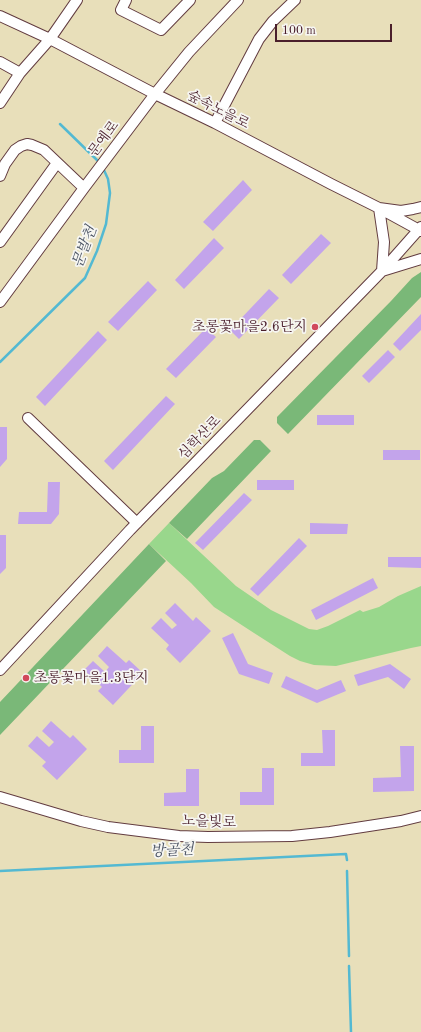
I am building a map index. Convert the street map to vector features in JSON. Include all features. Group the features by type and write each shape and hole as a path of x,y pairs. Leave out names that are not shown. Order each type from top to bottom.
{"street":[{"path":"0,103 20,73 50,39 77,0"},
{"path":"126,0 121,10 161,30 190,0"},
{"name":"문예로","path":"0,302 155,94 189,52 238,0"},
{"path":"215,124 259,39 273,21 295,0"},
{"name":"숲속노을로","path":"0,16 50,39 420,229"},
{"path":"0,62 20,73"},
{"path":"0,176 5,164 12,154 21,146 27,144 44,150 84,188"},
{"path":"0,242 3,230 57,163"},
{"path":"421,207 401,211 379,208 384,242 382,272 421,258"},
{"name":"심학산로","path":"0,670 137,523 382,272 420,229"},
{"path":"28,418 137,523"},
{"name":"노을빛로","path":"0,796 80,821 108,828 179,836 292,836 338,831 421,816"}],"green space":[{"path":"421,272 421,297 288,434 277,423 277,417 412,278"},
{"path":"254,440 260,440 271,451 187,539 169,523 212,478 224,471"},
{"path":"169,523 236,586 271,610 309,629 317,630 360,610 363,612 379,607 398,596 421,586 421,646 336,666 314,665 300,661 214,607 191,583 149,544"},
{"path":"149,544 166,561 0,735 0,702"}],"building":[{"path":"243,180 252,190 213,231 203,222"},
{"path":"321,234 331,243 291,284 282,275"},
{"path":"214,238 224,248 184,289 175,280"},
{"path":"148,281 157,290 118,331 108,322"},
{"path":"269,289 279,298 239,339 230,330"},
{"path":"421,314 421,330 400,351 393,344"},
{"path":"206,328 216,337 176,378 166,369"},
{"path":"98,331 107,340 45,406 36,397"},
{"path":"388,350 395,357 369,383 362,376"},
{"path":"166,396 175,404 113,470 104,461"},
{"path":"317,415 354,415 354,425 317,425"},
{"path":"0,427 7,427 7,459 0,467"},
{"path":"383,450 420,450 420,460 383,460"},
{"path":"257,480 294,480 294,490 257,490"},
{"path":"48,482 60,482 59,514 51,524 18,524 19,512 47,512"},
{"path":"244,493 252,500 203,550 195,543"},
{"path":"310,523 348,524 347,534 310,534"},
{"path":"0,535 6,535 6,568 0,574"},
{"path":"299,538 307,546 258,596 250,589"},
{"path":"388,557 421,557 421,568 388,567"},
{"path":"373,578 378,588 316,620 311,610"},
{"path":"175,603 193,621 196,617 211,631 180,663 166,649 169,645 151,628 161,618 172,629 177,625 165,613"},
{"path":"233,633 248,664 273,673 269,684 239,674 222,638"},
{"path":"107,646 126,663 129,660 143,673 113,705 98,691 102,687 84,670 93,661 105,672 109,667 98,656"},
{"path":"390,664 411,679 404,689 388,677 358,686 354,675"},
{"path":"286,676 317,690 341,680 346,691 317,703 281,687"},
{"path":"51,721 70,738 73,735 87,749 57,780 42,766 46,762 28,746 37,736 49,747 54,742 42,731"},
{"path":"141,726 154,726 154,763 119,763 119,750 141,750"},
{"path":"322,730 335,730 335,766 301,766 301,753 323,753"},
{"path":"400,746 414,746 414,791 373,792 373,778 401,777"},
{"path":"262,768 274,768 274,805 240,805 240,792 262,792"},
{"path":"186,769 199,769 199,806 164,806 164,793 186,792"}],"waterway":[{"name":"문발천","path":"60,124 99,162"},
{"name":"문발천","path":"0,362 85,278 97,251 106,224 110,193 108,179 103,168"},
{"name":"방골천","path":"0,871 346,854 347,860"},
{"path":"347,871 349,956"},
{"path":"349,966 351,1032"}],"place":[{"name":"초롱꽃마을2.6단지","path":"315,327"},
{"name":"초롱꽃마을1.3단지","path":"26,678"}]}
